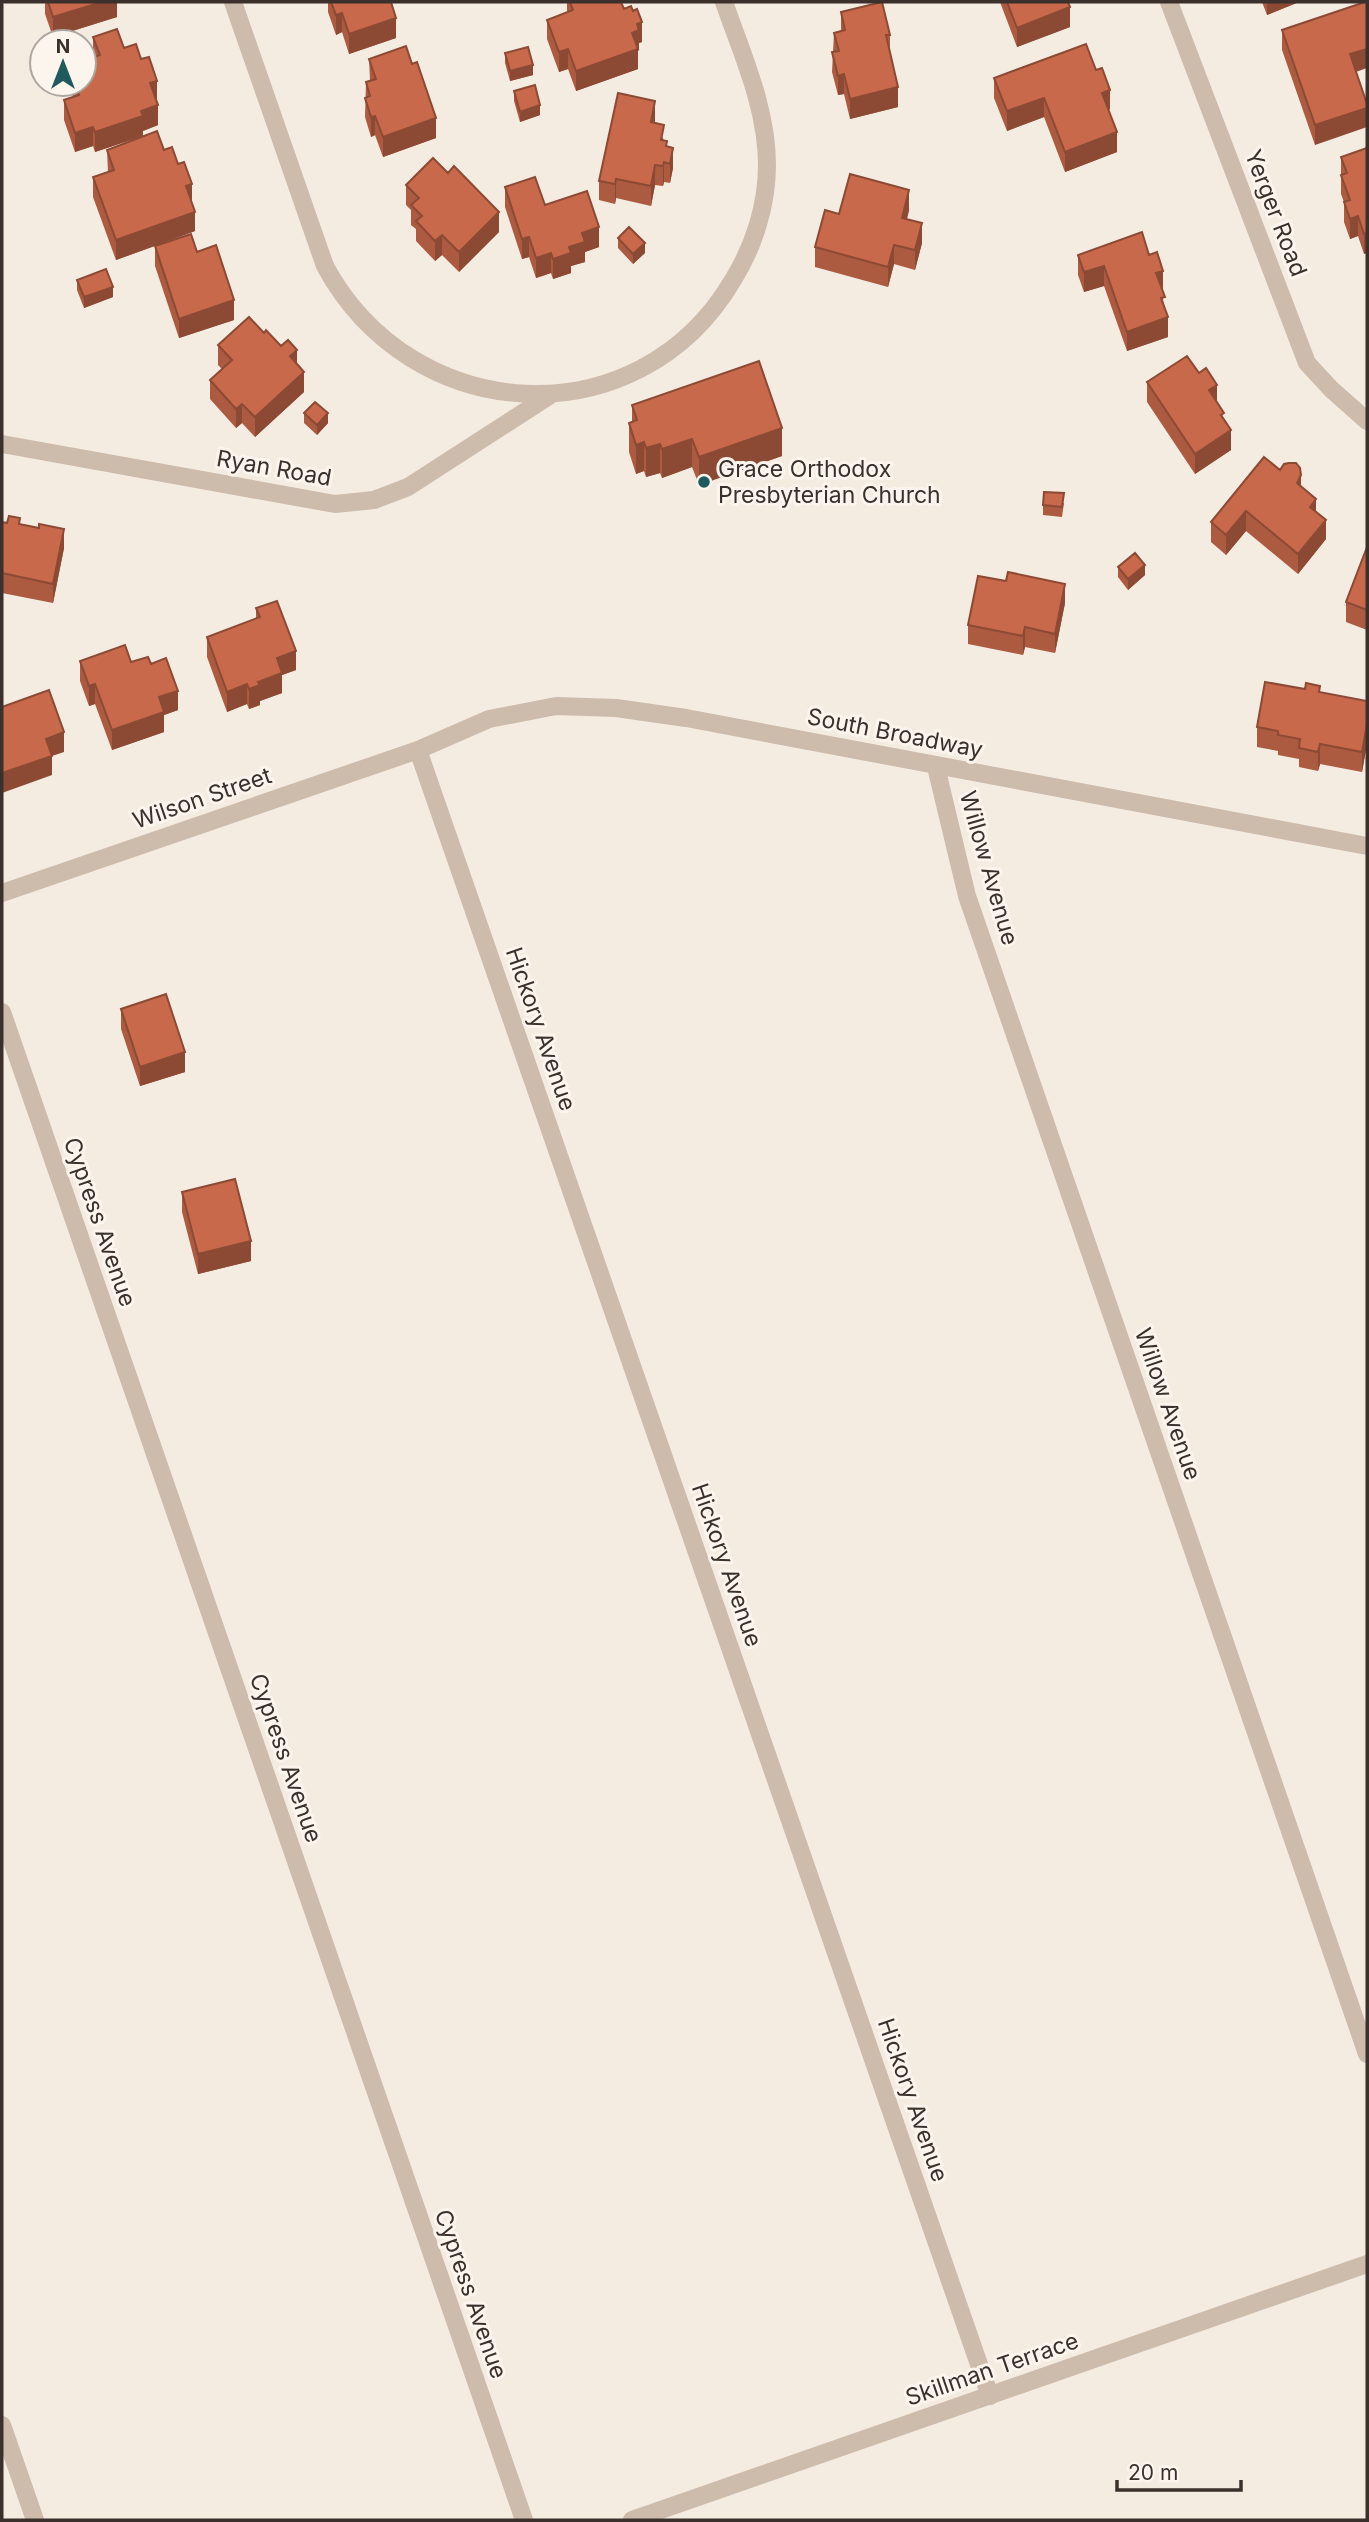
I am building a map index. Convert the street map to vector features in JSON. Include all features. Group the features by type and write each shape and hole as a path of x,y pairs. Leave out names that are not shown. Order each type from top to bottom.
{"street":[{"path":"233,2 326,266 334,282 367,324 404,355 451,380 502,393 552,394 611,382 651,363 687,338 720,302 746,260 762,214 767,166 763,117 724,2"},
{"name":"Yerger Road","path":"1169,2 1307,363 1367,421"},
{"name":"Ryan Road","path":"2,444 335,505 374,500 408,487 552,394"},
{"name":"South Broadway","path":"418,750 489,719 556,706 616,708 686,718 1367,846"},
{"name":"Wilson Street","path":"2,892 418,750"},
{"name":"Hickory Avenue","path":"418,750 990,2396"},
{"name":"Willow Avenue","path":"936,766 967,896 1367,2054"},
{"name":"Cypress Avenue","path":"2,1012 524,2520"},
{"name":"Skillman Terrace","path":"632,2520 1367,2264"},
{"path":"2,2425 35,2520"}],"building":[{"path":"48,2 102,2 53,17"},
{"path":"331,2 391,2 396,18 349,34 342,13 336,15"},
{"path":"570,2 621,2 624,9 631,6 633,11 637,9 642,22 637,24 639,30 632,33 638,49 576,71 568,49 559,52 547,20 573,10"},
{"path":"882,2 890,35 886,35 898,87 850,99 844,74 838,76 832,52 839,51 834,33 845,30 841,12"},
{"path":"1007,2 1068,2 1070,7 1017,28"},
{"path":"1365,2 1367,49 1350,54 1367,108 1315,125 1282,30"},
{"path":"117,29 124,48 136,44 141,59 149,57 157,81 150,83 158,105 141,111 143,116 95,132 93,127 75,133 64,100 98,98 98,35"},
{"path":"1086,44 1096,70 1102,68 1110,90 1102,93 1117,132 1065,152 1044,98 1007,111 994,78"},
{"path":"406,46 412,64 417,62 436,118 383,137 375,116 371,117 365,98 370,96 366,82 376,79 369,59"},
{"path":"528,47 533,65 510,71 505,53"},
{"path":"535,85 540,105 520,112 514,91"},
{"path":"618,93 655,101 651,122 664,125 661,140 667,141 666,146 673,148 670,164 664,162 663,166 655,165 651,186 616,179 615,184 599,181"},
{"path":"157,131 164,150 172,147 178,164 184,162 192,184 186,186 195,212 116,240 93,177 114,170 107,150"},
{"path":"1367,148 1367,233 1364,234 1358,216 1350,219 1344,202 1350,200 1341,175 1347,173 1341,157"},
{"path":"433,158 448,173 454,166 499,212 459,252 442,235 435,241 416,221 422,216 411,205 419,198 406,185"},
{"path":"850,174 909,190 902,218 922,223 915,250 894,245 888,267 815,247 825,210 839,214"},
{"path":"535,177 545,205 587,191 599,227 582,233 585,242 569,247 571,253 553,259 551,253 536,258 529,237 522,239 505,187"},
{"path":"629,227 645,243 633,254 618,238"},
{"path":"1142,232 1149,255 1157,252 1163,271 1156,273 1165,297 1161,298 1168,317 1127,332 1104,266 1084,272 1078,255"},
{"path":"191,234 197,252 216,245 234,300 179,319 155,246"},
{"path":"106,269 113,287 84,297 77,280"},
{"path":"249,317 281,346 288,340 297,350 290,356 304,372 255,417 242,404 236,409 210,380 232,360 218,345"},
{"path":"1187,356 1199,373 1206,368 1217,385 1209,390 1231,430 1195,454 1147,382"},
{"path":"759,361 782,428 699,457 692,439 662,449 660,444 646,448 644,442 636,445 629,423 637,420 632,405"},
{"path":"315,402 328,413 317,425 304,413"},
{"path":"1264,457 1280,470 1284,464 1296,463 1301,475 1297,483 1316,499 1310,507 1326,520 1298,554 1246,511 1226,535 1211,522"},
{"path":"1044,492 1064,493 1062,507 1043,505"},
{"path":"9,516 20,518 19,524 39,528 39,524 64,529 53,584 2,573 2,522 7,523"},
{"path":"1367,547 1367,610 1346,602"},
{"path":"1135,553 1145,565 1128,579 1118,567"},
{"path":"1008,572 1065,584 1055,634 1025,627 1023,636 968,625 978,576 1006,581"},
{"path":"277,601 296,651 277,658 282,673 258,682 260,685 249,689 247,684 227,692 207,637 260,617 256,608"},
{"path":"125,645 131,662 148,657 151,664 166,658 178,691 159,697 164,712 112,730 95,684 89,686 80,661"},
{"path":"1265,682 1305,689 1306,683 1320,686 1319,692 1367,701 1367,724 1362,752 1320,744 1318,752 1299,748 1300,739 1257,727"},
{"path":"49,690 64,732 46,739 52,756 2,773 2,707"},
{"path":"166,994 185,1052 140,1067 121,1009"},
{"path":"235,1179 251,1241 198,1254 182,1192"}],"place":[{"name":"Grace Orthodox Presbyterian Church","path":"704,482"}]}
